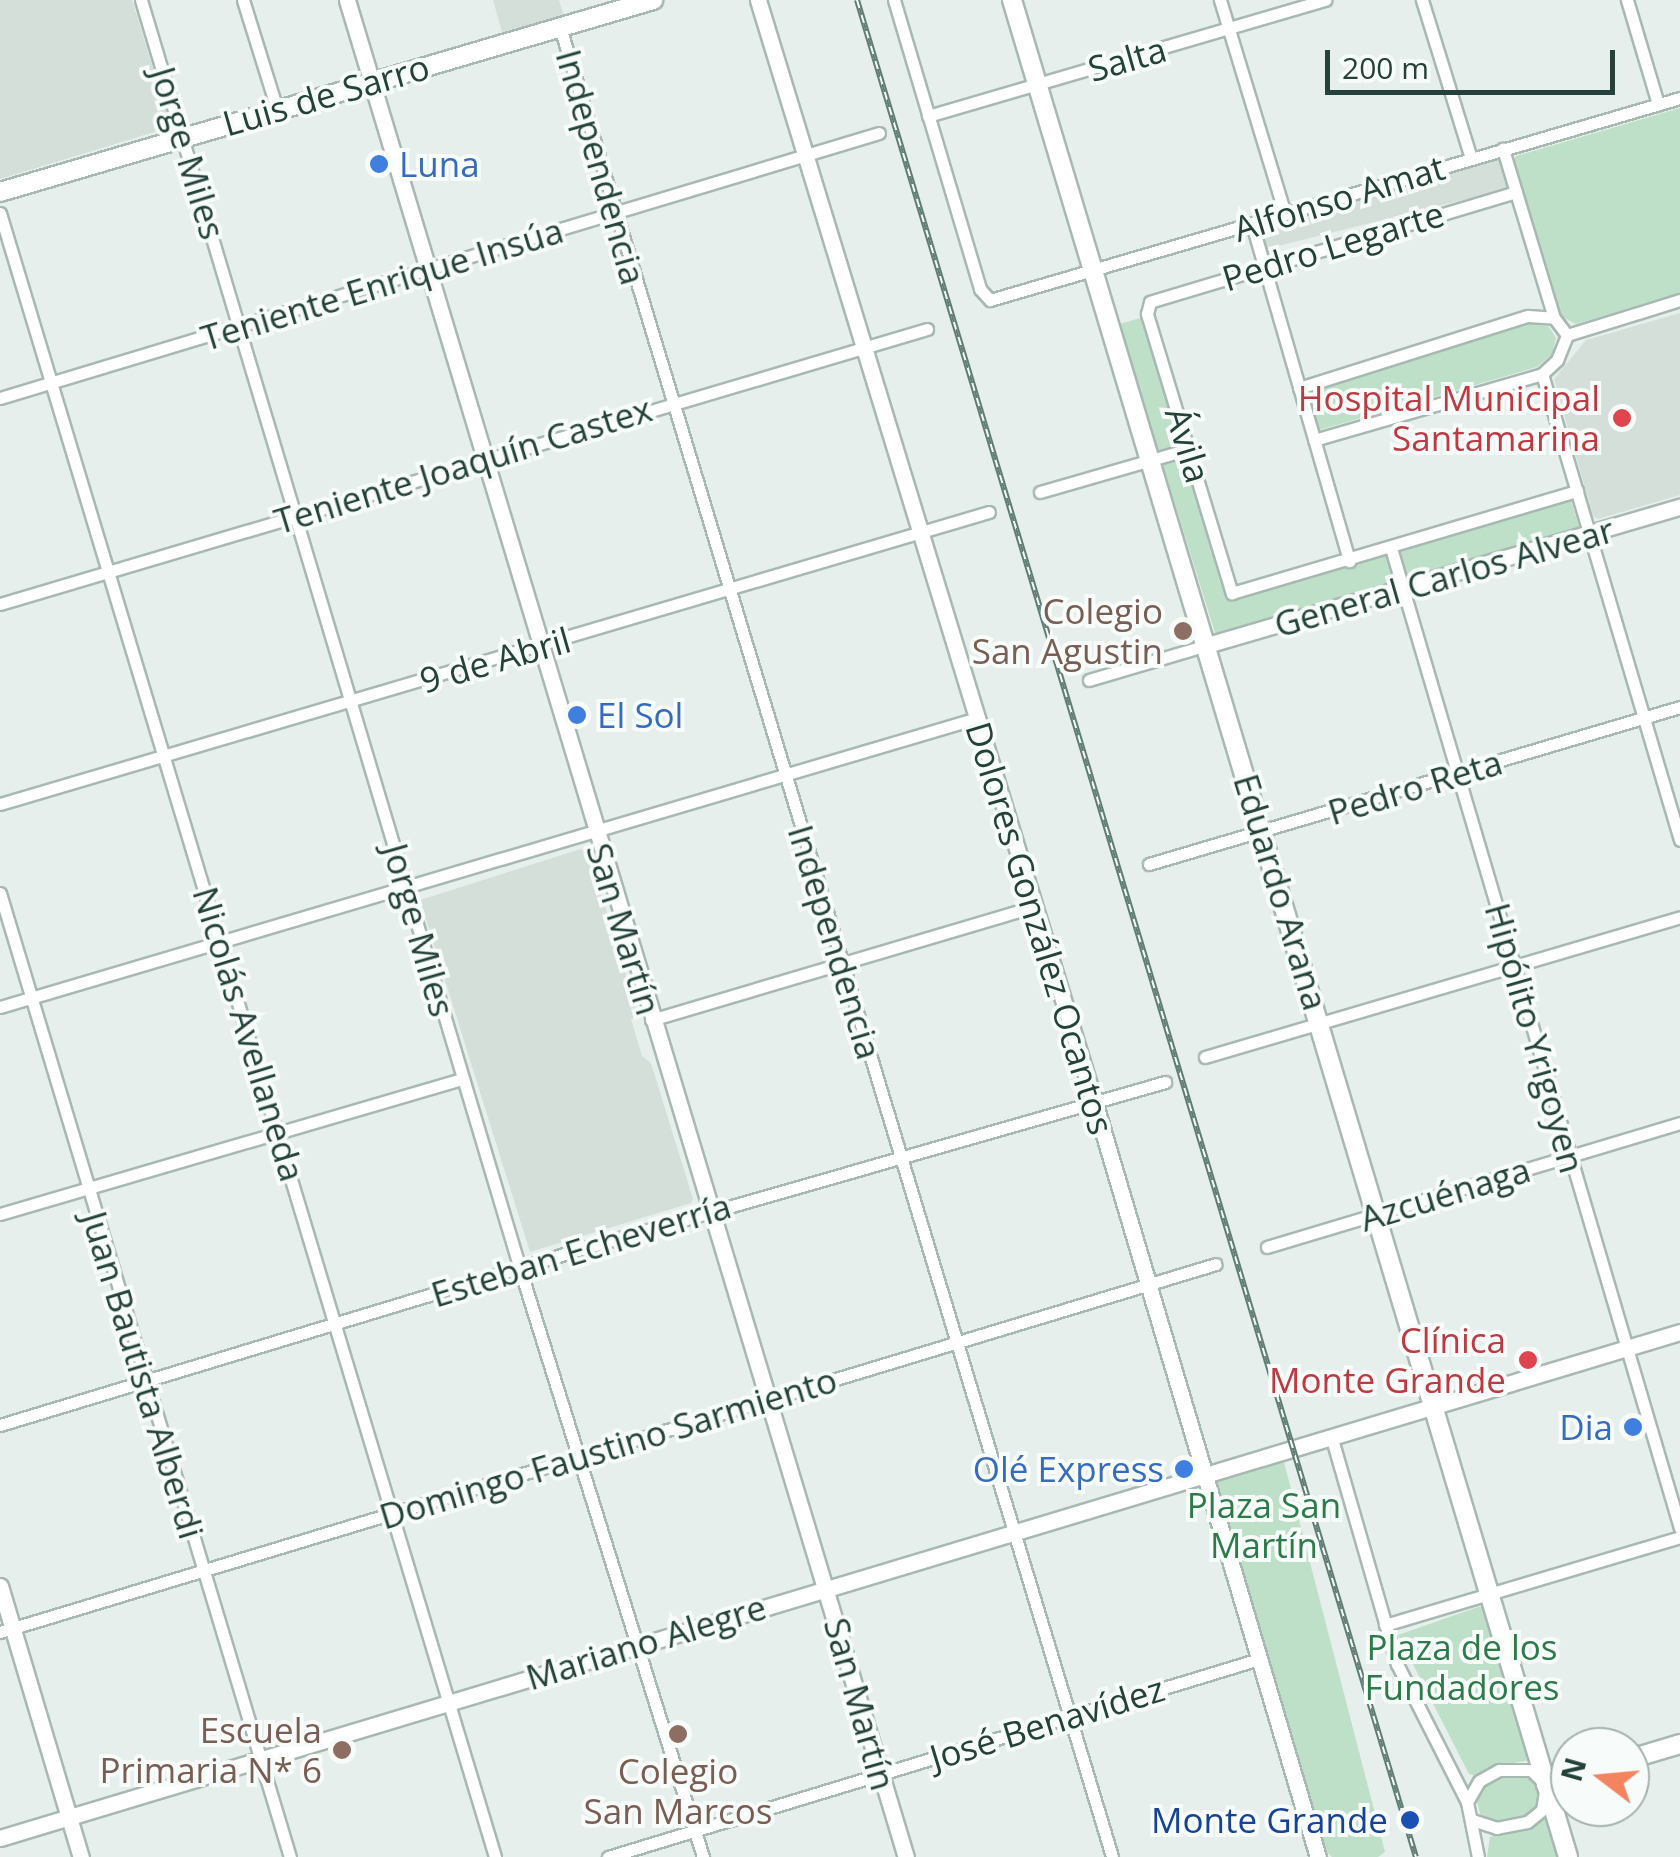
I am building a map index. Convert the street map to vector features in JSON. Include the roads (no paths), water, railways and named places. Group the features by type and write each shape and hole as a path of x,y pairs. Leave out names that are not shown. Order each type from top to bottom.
{"main road":[{"name":"Luis de Sarro","path":"0,192 560,27 598,7 652,0"},
{"name":"Eduardo Arana","path":"1012,0 1568,1857"},
{"path":"1650,1754 1680,1744"},
{"path":"1546,1784 1550,1783"}],"street":[{"name":"Jorge Miles","path":"141,0 520,1269 640,1644 703,1857"},
{"path":"243,0 277,109"},
{"name":"San Martín","path":"347,0 708,1212 906,1857"},
{"name":"Dolores González Ocantos","path":"758,0 1094,1101 1256,1660 1318,1857"},
{"path":"894,0 928,116"},
{"path":"1220,0 1285,214"},
{"name":"Salta","path":"928,116 1325,0"},
{"path":"1422,0 1471,158"},
{"path":"1627,0 1658,104"},
{"name":"Independencia","path":"560,27 1112,1857"},
{"name":"Alfonso Amat","path":"928,116 980,289 990,300 1000,300 1680,98"},
{"name":"Teniente Enrique Insúa","path":"0,398 879,132"},
{"path":"1503,148 1554,318 1566,336"},
{"name":"Pedro Legarte","path":"1150,302 1516,192"},
{"name":"Nicolás Avellaneda","path":"0,213 495,1857"},
{"path":"1252,224 1349,561 1577,491"},
{"path":"1566,336 1680,300"},
{"name":"Ávila","path":"1150,302 1147,314 1231,589 1236,594 1349,561"},
{"path":"1299,388 1528,316 1554,318"},
{"name":"Teniente Joaquín Castex","path":"0,604 927,329"},
{"path":"1314,440 1542,374 1557,360 1566,336"},
{"path":"1542,374 1680,840"},
{"path":"1040,492 1189,449"},
{"name":"General Carlos Alvear","path":"1207,645 1680,508"},
{"name":"9 de Abril","path":"0,804 988,512"},
{"name":"Hipólito Yrigoyen","path":"1391,548 1680,1528"},
{"path":"1089,680 1207,645"},
{"name":"Pedro Reta","path":"1149,864 1680,707"},
{"path":"0,1007 221,945 976,718"},
{"name":"Juan Bautista Alberdi","path":"0,893 290,1857"},
{"path":"652,1020 1032,907"},
{"path":"1205,1057 1680,917"},
{"path":"0,1214 87,1192 463,1079"},
{"name":"Esteban Echeverría","path":"0,1425 708,1212 1165,1082"},
{"name":"Azcuénaga","path":"1267,1247 1680,1123"},
{"name":"Domingo Faustino Sarmiento","path":"6,1630 1216,1264"},
{"name":"Mariano Alegre","path":"0,1838 1680,1332"},
{"path":"1332,1439 1398,1664 1467,1802 1478,1857"},
{"path":"1385,1626 1680,1537"},
{"path":"0,1586 6,1630 81,1857"},
{"name":"José Benavídez","path":"608,1857 1256,1660"},
{"path":"1467,1802 1479,1781 1499,1770 1530,1770 1546,1784 1542,1810 1527,1822 1498,1828 1472,1820"}],"railway":[{"path":"857,0 1416,1857"}],"place":[{"name":"Luna","path":"379,164"},
{"name":"Hospital Municipal Santamarina","path":"1622,418"},
{"name":"Colegio San Agustin","path":"1183,631"},
{"name":"El Sol","path":"577,715"},
{"name":"Clínica Monte Grande","path":"1528,1360"},
{"name":"Dia","path":"1633,1427"},
{"name":"Olé Express","path":"1184,1469"},
{"name":"Colegio San Marcos","path":"678,1734"},
{"name":"Escuela Primaria N* 6","path":"342,1750"},
{"name":"Monte Grande","path":"1410,1820"}],"park label":[{"name":"Plaza San Martín","path":"1264,1525"},
{"name":"Plaza de los Fundadores","path":"1462,1667"}]}
